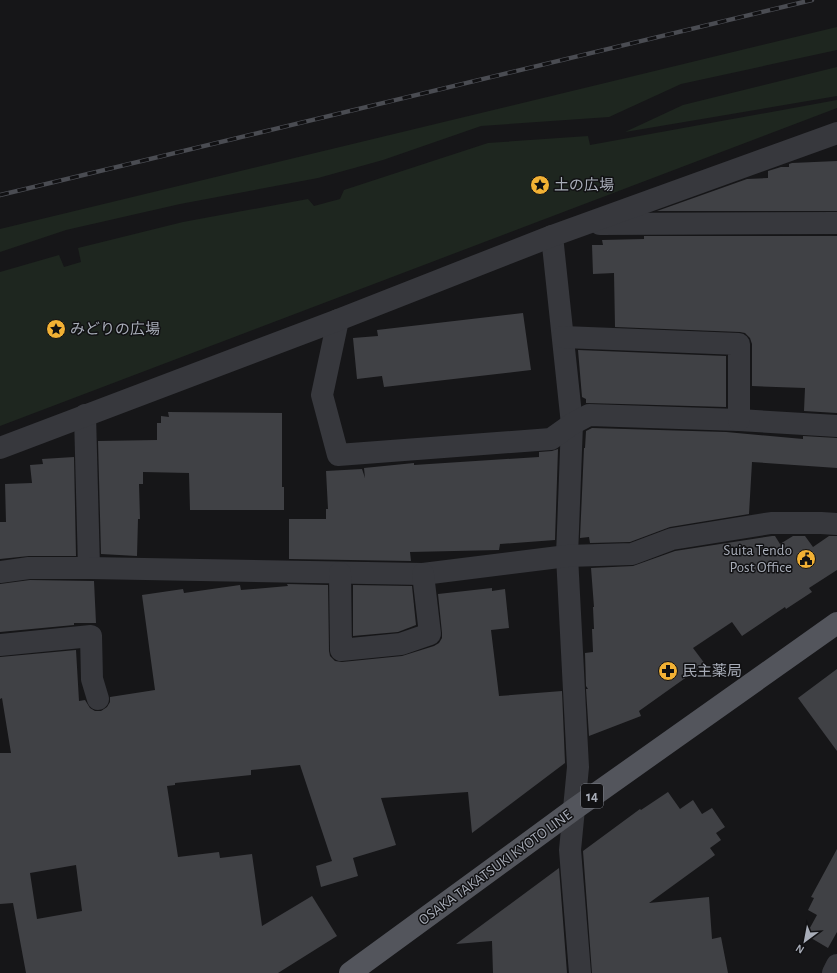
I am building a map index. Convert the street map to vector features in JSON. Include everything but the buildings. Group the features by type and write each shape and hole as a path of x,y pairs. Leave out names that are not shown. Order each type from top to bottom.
{"main road":[{"name":"OSAKA TAKATSUKI KYOTO LINE","path":"350,973 574,810 837,623"}],"street":[{"path":"0,448 338,320 552,236 837,133"},
{"path":"585,224 837,223"},
{"path":"552,236 572,424 567,556 578,767 570,850 580,973"},
{"path":"338,320 322,395 338,455 550,439 572,424 589,415 739,420 837,426"},
{"path":"563,337 739,344 739,420"},
{"path":"85,415 89,568"},
{"path":"0,572 29,568 89,568 423,574 567,556 632,554 672,538 771,523 837,524"},
{"path":"340,572 341,650 401,644 430,634 423,574"},
{"path":"0,645 91,636 92,679 98,699"},
{"path":"833,973 837,965"}],"shaded area":[{"path":"837,27 837,50 681,84 609,117 481,126 383,160 318,178 180,204 66,230 0,252 0,229"},
{"path":"837,67 837,96 625,132 683,105"},
{"path":"837,100 837,108 0,426 0,272 59,255 64,267 81,262 78,248 183,222 308,199 314,206 340,199 344,190 488,143 588,136 590,145"}],"railway":[{"path":"0,195 812,0"}],"place":[{"name":"土の広場","path":"540,185"},
{"name":"みどりの広場","path":"56,329"},
{"name":"Suita Tendo Post Office","path":"806,559"},
{"name":"民主薬局","path":"668,671"}]}
